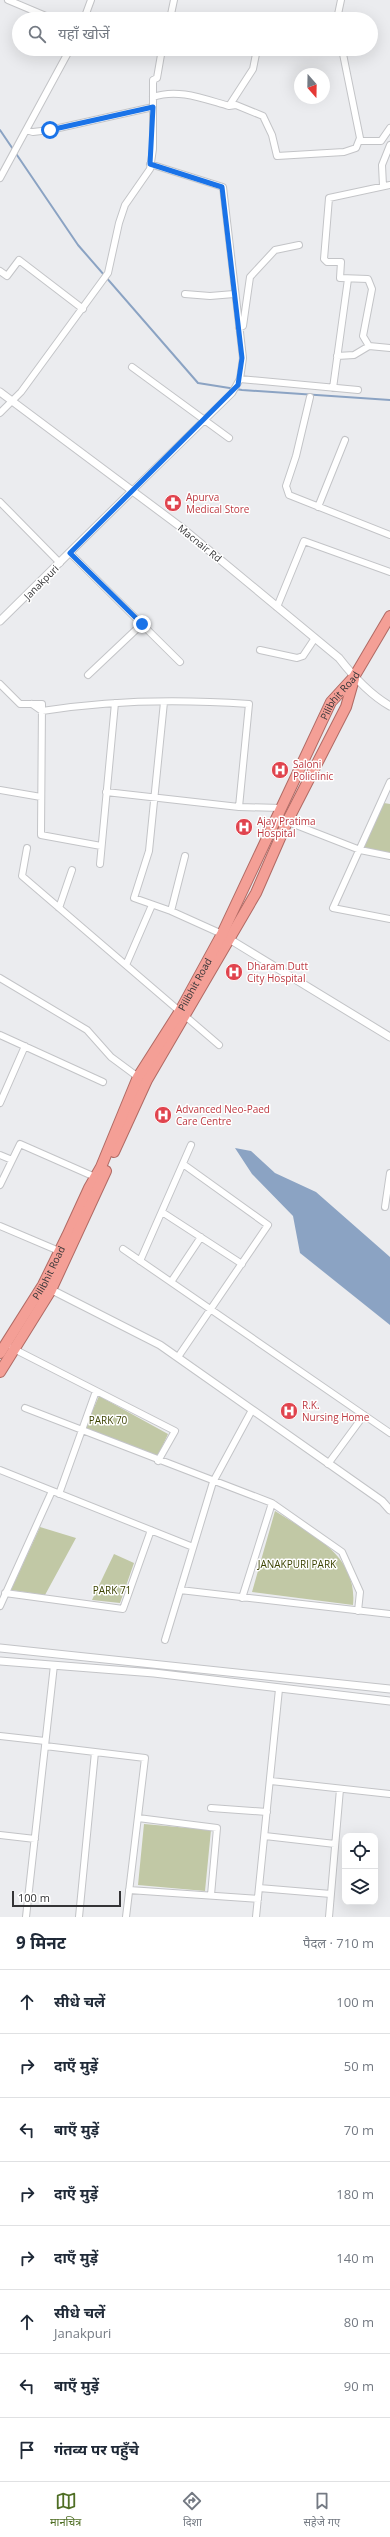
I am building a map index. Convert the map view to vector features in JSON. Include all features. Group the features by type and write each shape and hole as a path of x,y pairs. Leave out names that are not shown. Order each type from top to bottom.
{"highway":[{"name":"Pilibhit Road","path":"3,1349 47,1288 59,1251 95,1177 138,1077 183,1013 226,937 282,816 331,702 354,677 390,616"},
{"path":"282,816 346,707 354,677"},
{"path":"0,1372 15,1350 47,1288 147,1080 183,1013"}],"street":[{"path":"8,0 36,12"},
{"path":"87,12 91,0"},
{"path":"171,12 174,0"},
{"path":"338,12 341,0"},
{"path":"0,178 66,56"},
{"path":"0,413 21,392 108,273 119,223 125,205 150,164 153,80 157,78 161,56"},
{"path":"229,106 253,70 256,56"},
{"path":"153,97 167,92 179,93 229,106 236,105 263,116 272,135 277,156 344,152 356,148 360,138 343,56"},
{"path":"26,130 33,132 50,130 153,107"},
{"path":"359,142 381,141 390,128"},
{"path":"383,186 382,165 390,146"},
{"path":"132,491 232,393 239,382 242,358 222,187 150,164"},
{"path":"369,346 363,336 372,290 368,279 340,278 341,262 327,262 324,259 329,198 390,185"},
{"path":"239,328 243,326 250,277 275,250 299,245"},
{"path":"0,271 6,276 19,260 83,309"},
{"path":"333,388 348,279"},
{"path":"185,294 210,296 234,294"},
{"path":"338,356 354,355 369,346 390,348"},
{"path":"132,367 229,438"},
{"path":"239,382 358,390"},
{"name":"Macnair Rd","path":"0,392 182,528 339,658 354,677 380,700 390,706"},
{"path":"310,397 296,456 286,486 289,496 390,535"},
{"path":"318,507 344,440"},
{"name":"Janakpuri","path":"0,621 132,491"},
{"path":"0,502 60,563"},
{"path":"277,607 304,541 390,572"},
{"path":"70,553 180,662"},
{"path":"88,675 142,624"},
{"path":"260,650 297,658 303,656 315,638"},
{"path":"0,684 20,704 42,704 41,835 101,846"},
{"path":"42,711 90,703 200,701 249,704 240,807"},
{"path":"164,702 156,797 149,851 134,898 171,912 226,937 390,1037"},
{"path":"100,864 115,703"},
{"path":"390,782 333,908 390,919"},
{"path":"0,790 41,797"},
{"path":"106,792 240,807 282,816 360,850 390,856"},
{"path":"27,848 22,876 183,1013 219,1046"},
{"path":"171,912 186,856"},
{"path":"59,908 72,870"},
{"path":"126,965 152,905"},
{"path":"0,978 87,1030 110,1057 138,1077"},
{"path":"0,1035 103,1082"},
{"path":"0,1103 25,1046"},
{"path":"0,1184 20,1144 95,1177"},
{"path":"140,1261 191,1145"},
{"path":"0,1155 12,1160"},
{"path":"178,1357 268,1225 183,1164"},
{"path":"385,1207 390,1173"},
{"path":"162,1212 242,1264"},
{"path":"0,1226 59,1251"},
{"path":"171,1282 201,1237"},
{"path":"122,1248 390,1433"},
{"path":"47,1288 160,1345 382,1501 390,1510"},
{"path":"3,1349 15,1350 175,1430 158,1461"},
{"path":"59,1494 96,1391"},
{"path":"25,1408 158,1461 272,1503 342,1552 360,1592 358,1611"},
{"path":"165,1640 213,1482 252,1410"},
{"path":"328,1464 364,1415"},
{"path":"0,1470 193,1547"},
{"path":"0,1606 52,1491"},
{"path":"242,1598 272,1503"},
{"path":"5,1594 123,1610 151,1530"},
{"path":"180,1590 390,1614"},
{"path":"0,1648 390,1689"},
{"path":"0,1661 154,1673 390,1701"},
{"path":"26,1917 54,1665"},
{"path":"256,1917 271,1781 279,1689"},
{"path":"0,1736 95,1752 145,1758 126,1917"},
{"path":"79,1917 95,1752"},
{"path":"271,1781 390,1794"},
{"path":"329,1917 340,1789"},
{"path":"211,1808 267,1812"},
{"path":"138,1818 217,1828 211,1895"},
{"path":"0,1835 35,1839"},
{"path":"265,1836 335,1844"},
{"path":"259,1888 331,1894"},
{"path":"129,1890 258,1899"}],"green space":[{"path":"384,803 390,804 390,853 363,848"},
{"name":"PARK 70","path":"99,1396 168,1434 157,1458 85,1428"},
{"name":"JANAKPURI PARK","path":"275,1511 317,1538 340,1559 348,1572 353,1588 353,1605 252,1592"},
{"path":"40,1527 76,1538 45,1595 11,1590"},
{"name":"PARK 71","path":"114,1554 134,1563 120,1603 92,1600"},
{"path":"144,1824 211,1830 205,1891 138,1885"}],"water":[{"path":"235,1148 251,1151 275,1173 316,1192 390,1257 390,1325 300,1253 293,1216 252,1174"}],"waterway":[{"path":"0,130 78,245 198,383 242,390 390,400"}],"place":[{"name":"Apurva Medical Store","path":"173,503"},
{"name":"Saloni Policlinic","path":"280,770"},
{"name":"Ajay Pratima Hospital","path":"244,827"},
{"name":"Dharam Dutt City Hospital","path":"234,972"},
{"name":"Advanced Neo-Paed Care Centre","path":"163,1115"},
{"name":"R.K. Nursing Home","path":"289,1411"}],"route":[{"path":"50,130 153,107 153,149 150,164 222,187 229,258 242,358 238,385 232,393 174,447 70,553 142,624"}]}
